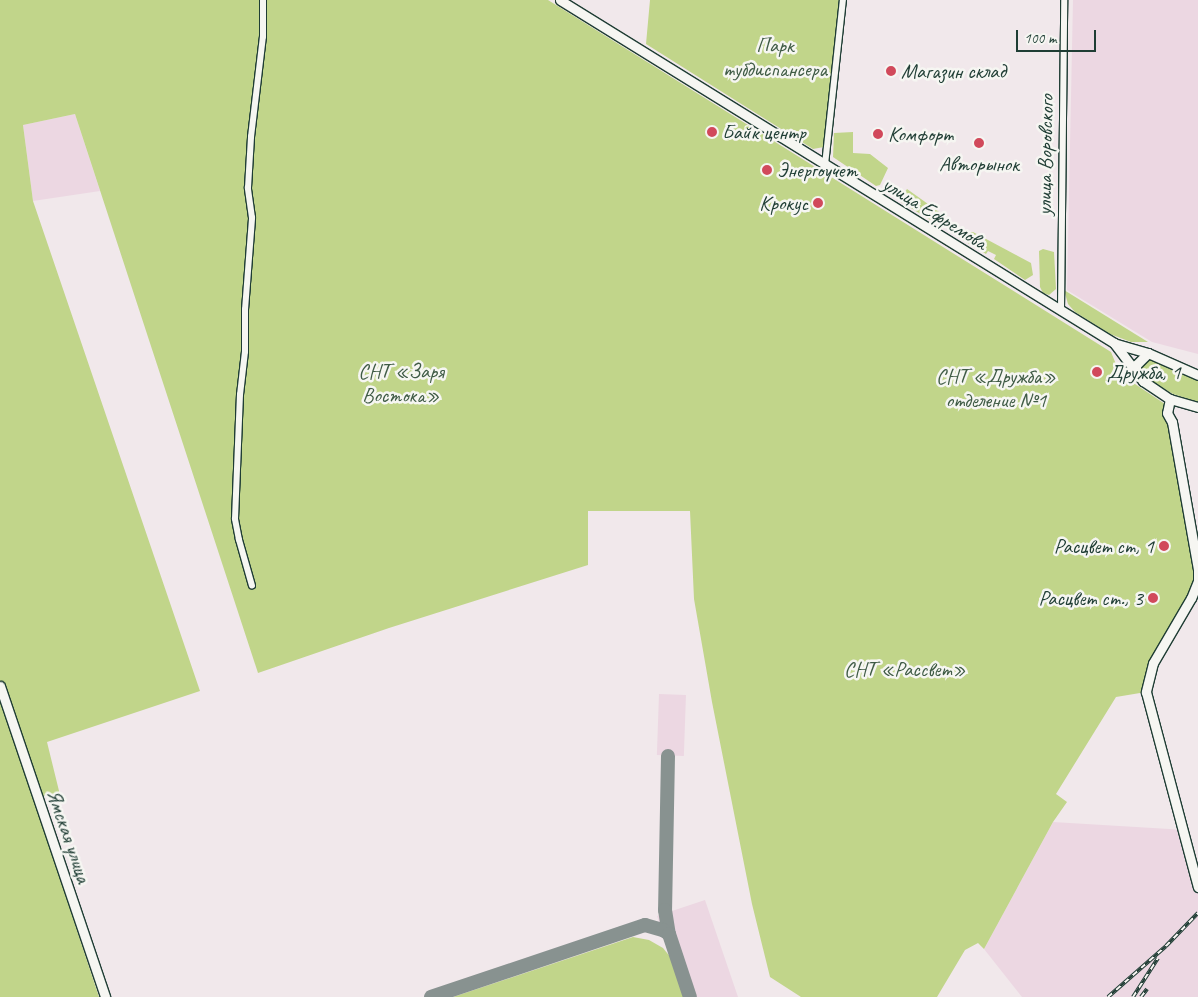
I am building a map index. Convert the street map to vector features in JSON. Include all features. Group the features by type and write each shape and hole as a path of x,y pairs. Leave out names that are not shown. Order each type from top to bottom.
{"main road":[{"name":"улица Ефремова","path":"560,0 1114,343 1148,353 1198,375"},
{"name":"улица Ефремова","path":"1114,343 1143,381 1170,399 1198,407"},
{"path":"1136,373 1136,365 1140,358 1148,353"},
{"path":"1170,399 1167,413 1172,422 1198,569 1198,581 1191,598 1153,663 1146,692 1198,887"},
{"name":"Ямская улица","path":"0,686 105,997"}],"street":[{"path":"252,586 235,519 240,403 245,352 245,310 252,222 248,188 251,137 263,37 263,0"},
{"path":"825,165 843,0"},
{"name":"улица Воровского","path":"1061,311 1064,0"}],"shaded area":[{"path":"1073,0 1198,0 1198,354 1152,342 1067,290"},
{"path":"75,114 100,191 33,201 23,125"},
{"path":"659,694 686,695 684,756 657,755"},
{"path":"1053,822 1186,830 1198,862 1198,997 1022,997 984,949"},
{"path":"705,900 738,997 684,997 657,916"}],"green space":[{"path":"0,0 548,0 1111,352 1120,374 1165,404 1198,581 1160,647 1146,692 1116,697 1056,794 1067,802 1053,822 984,949 978,943 965,950 937,997 801,997 770,977 752,904 712,702 694,599 690,511 588,511 588,565 389,628 258,673 75,114 23,125 33,201 200,691 47,742 60,795 37,796 0,686"},
{"name":"Парк тубдиспансера","path":"650,0 839,0 824,147 813,149 646,44"},
{"path":"853,132 853,153 870,154 888,168 880,185 876,186 833,157 834,133"},
{"path":"907,189 942,214 946,220 946,225 942,227 901,202 902,196"},
{"path":"973,232 1031,263 1033,275 1025,280 994,259 996,255 988,251 986,254 958,237 958,233"},
{"path":"1043,249 1054,252 1056,289 1049,295 1043,293 1040,287 1039,251"},
{"path":"1064,290 1148,342 1131,342 1110,334 1075,312 1068,304"},
{"path":"1150,359 1198,380 1198,402 1173,394 1148,379 1139,371 1142,361"},
{"path":"0,697 99,997 0,997"},
{"path":"633,937 649,940 663,948 672,959 685,997 453,997"}],"taxiway":[{"path":"668,756 665,910 669,934"},
{"path":"431,997 645,925 663,930 669,934 690,997"}],"railway":[{"path":"1108,997 1166,946 1198,913"},
{"path":"1133,997 1158,958"},
{"path":"1141,997 1147,989"}],"place":[{"name":"Магазин склад","path":"891,71"},
{"name":"Байк центр","path":"712,132"},
{"name":"Комфорт","path":"878,134"},
{"name":"Авторынок","path":"979,143"},
{"name":"Энергоучет","path":"767,170"},
{"name":"Крокус","path":"818,203"},
{"name":"Дружба, 1","path":"1097,372"},
{"name":"Расцвет ст, 1","path":"1164,546"},
{"name":"Расцвет ст., 3","path":"1153,598"}],"park label":[{"name":"СНТ «Заря Востока»","path":"401,383"},
{"name":"СНТ «Дружба» отделение №1","path":"996,388"},
{"name":"СНТ «Рассвет»","path":"905,669"}]}
